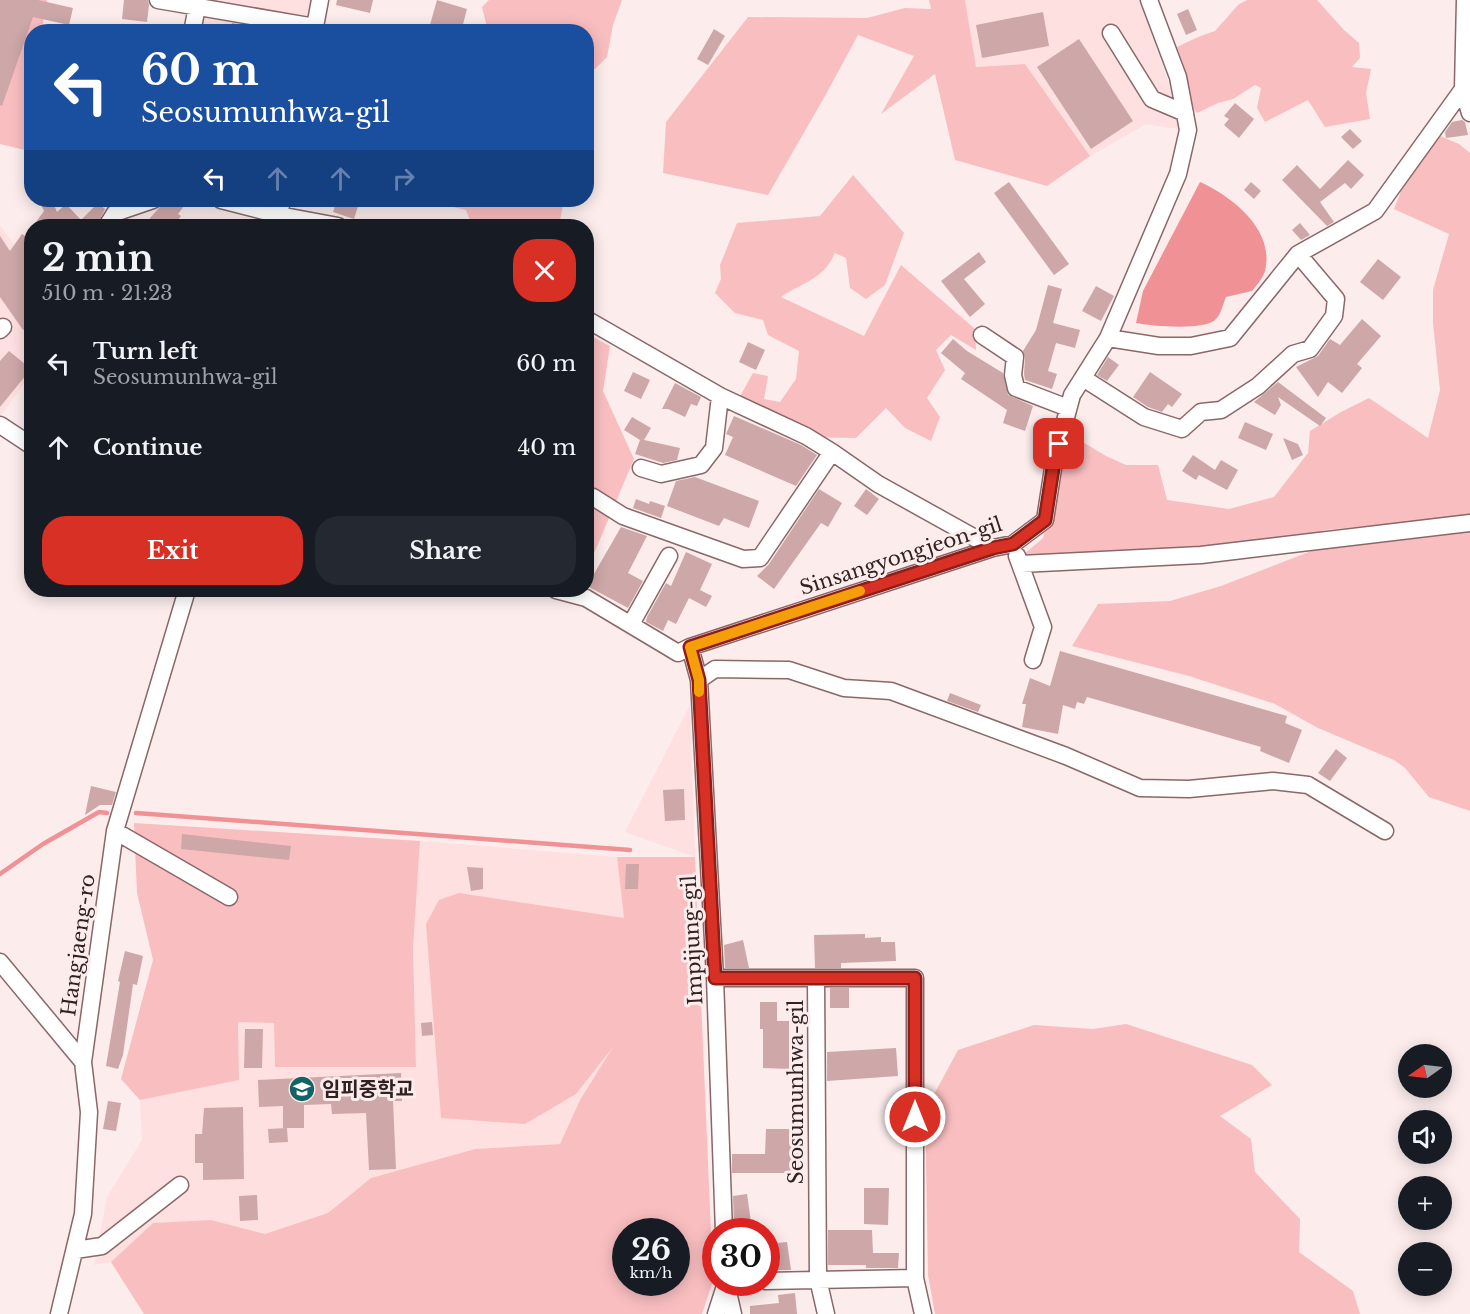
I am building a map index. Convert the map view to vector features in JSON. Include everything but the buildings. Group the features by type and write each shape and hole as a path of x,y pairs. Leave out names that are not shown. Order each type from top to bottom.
{"street":[{"path":"158,0 287,24"},
{"path":"315,24 320,0"},
{"name":"Sinsangyongjeon-gil","path":"582,597 678,652 993,548 1013,544 1045,520 1054,462 1072,395 1108,338 1178,174 1188,130 1178,77 1149,0"},
{"path":"1465,0 1463,89 1470,113"},
{"path":"194,24 197,7"},
{"path":"1111,33 1152,99 1185,113"},
{"path":"1108,338 1159,346 1191,346 1230,338 1298,254 1375,211 1463,89"},
{"path":"111,219 115,213 133,207"},
{"path":"250,207 304,219"},
{"path":"1083,378 1144,417 1182,429 1201,412 1221,410 1258,386 1293,354 1310,349 1334,316 1336,299 1298,254"},
{"path":"594,324 720,396 806,436 878,484 993,548"},
{"path":"982,334 1015,357 1013,375 1016,388 1068,408"},
{"path":"641,468 661,474 701,465 714,448 720,396"},
{"path":"0,425 24,441"},
{"path":"594,498 623,516 743,559 760,558 832,452"},
{"path":"1021,564 1201,555 1470,523"},
{"path":"1013,544 1043,627 1033,660"},
{"path":"631,624 669,556"},
{"name":"Hangjaeng-ro","path":"59,1314 84,1215 89,1112 83,1062 115,831 185,597"},
{"name":"Impijung-gil","path":"690,647 699,680 715,978 724,1218"},
{"path":"699,680 716,669 789,670 844,688 891,691 1066,756 1140,788 1189,789 1274,782 1308,785 1385,831"},
{"path":"115,831 229,897"},
{"path":"0,962 83,1062"},
{"path":"715,978 816,979"},
{"name":"Seosumunhwa-gil","path":"826,1314 818,1279 816,979 915,978 915,1278 923,1314"},
{"path":"75,1250 102,1246 180,1185"},
{"path":"780,1280 915,1278"},
{"path":"716,1314 722,1296"},
{"path":"730,1296 733,1314"}],"shaded area":[{"path":"0,0 47,0 43,24 24,24 24,150 0,144"},
{"path":"206,0 312,0 308,24 200,24"},
{"path":"489,0 622,0 613,25 607,57 595,69 594,24 486,24 482,7"},
{"path":"929,0 965,0 976,67 1025,64 1090,156 1047,186 955,160 935,74 881,114 914,56 858,35 768,195 663,173 666,122 748,17 867,18 905,8 931,9"},
{"path":"965,0 1140,0 1169,85 1178,129 1146,124 1090,156 1025,64 976,67"},
{"path":"1247,0 1317,0 1359,43 1360,58 1352,67 1371,69 1366,93 1370,119 1325,127 1308,100 1265,122 1257,108 1261,88 1255,85 1233,99 1197,113 1187,101 1181,73 1185,69 1177,47 1215,31 1238,5"},
{"path":"1438,135 1459,144 1470,153 1470,516 1325,530 1249,555 1063,570 1023,555 1043,538 1056,495 1062,455 1081,441 1126,465 1158,465 1167,500 1229,509 1274,497 1308,453 1310,431 1369,398 1428,438 1440,390 1433,323 1433,290 1449,234 1394,209 1407,176"},
{"path":"853,175 904,233 885,285 866,299 850,288 846,258 835,253 830,262 812,280 781,297 864,336 901,265 975,329 976,350 951,335 936,350 945,370 927,398 940,417 931,441 905,428 886,408 856,438 797,437 733,409 753,373 768,376 764,399 780,402 796,379 799,351 768,335 763,320 735,313 715,293 721,279 720,265 737,223 820,216"},
{"path":"1200,182 1213,188 1238,206 1258,229 1264,242 1266,256 1264,274 1252,291 1226,297 1216,319 1210,323 1178,327 1136,323 1143,291"},
{"path":"453,207 563,207 560,219 469,219 466,210"},
{"path":"0,225 24,259 24,384 0,417"},
{"path":"594,338 610,346 603,391 634,459 594,553"},
{"path":"1470,528 1470,811 1429,797 1405,768 1394,760 1318,728 1275,704 1189,676 1072,646 1098,604 1170,601 1221,586 1327,545"},
{"path":"690,705 695,857 625,832"},
{"path":"134,823 420,841 413,949 416,1067 275,1067 274,1023 238,1022 239,1080 140,1100 121,1079 153,960 137,893"},
{"path":"420,841 617,857 624,918 618,1039 580,1100 560,1144 475,1149 371,1178 328,1213 265,1234 211,1220 153,1223 111,1262 94,1265 107,1197 142,1140 140,1100 239,1080 238,1022 274,1023 275,1067 416,1067 413,949"},
{"path":"617,857 695,857 710,1218 702,1218 702,1296 708,1296 702,1314 144,1314 111,1262 153,1223 211,1220 265,1234 328,1213 371,1178 475,1149 560,1144 580,1100 613,1047 576,1094 525,1124 441,1118 426,924 439,900 459,893 624,918"},
{"path":"1126,1024 1252,1065 1272,1085 1220,1116 1251,1139 1255,1172 1300,1219 1299,1252 1353,1291 1360,1314 935,1314 928,1275 925,1111 958,1050 1034,1025 1093,1029"}],"waterway":[{"path":"0,874 43,844 99,812 107,813"},
{"path":"136,813 630,850"}],"slow traffic":[{"path":"699,692 699,680 690,647 860,591"}],"place":[{"name":"임피중학교","path":"302,1089"}],"route":[{"path":"915,1117 915,978 715,978 699,680 690,647 993,548 1013,544 1045,520 1059,444"}]}
